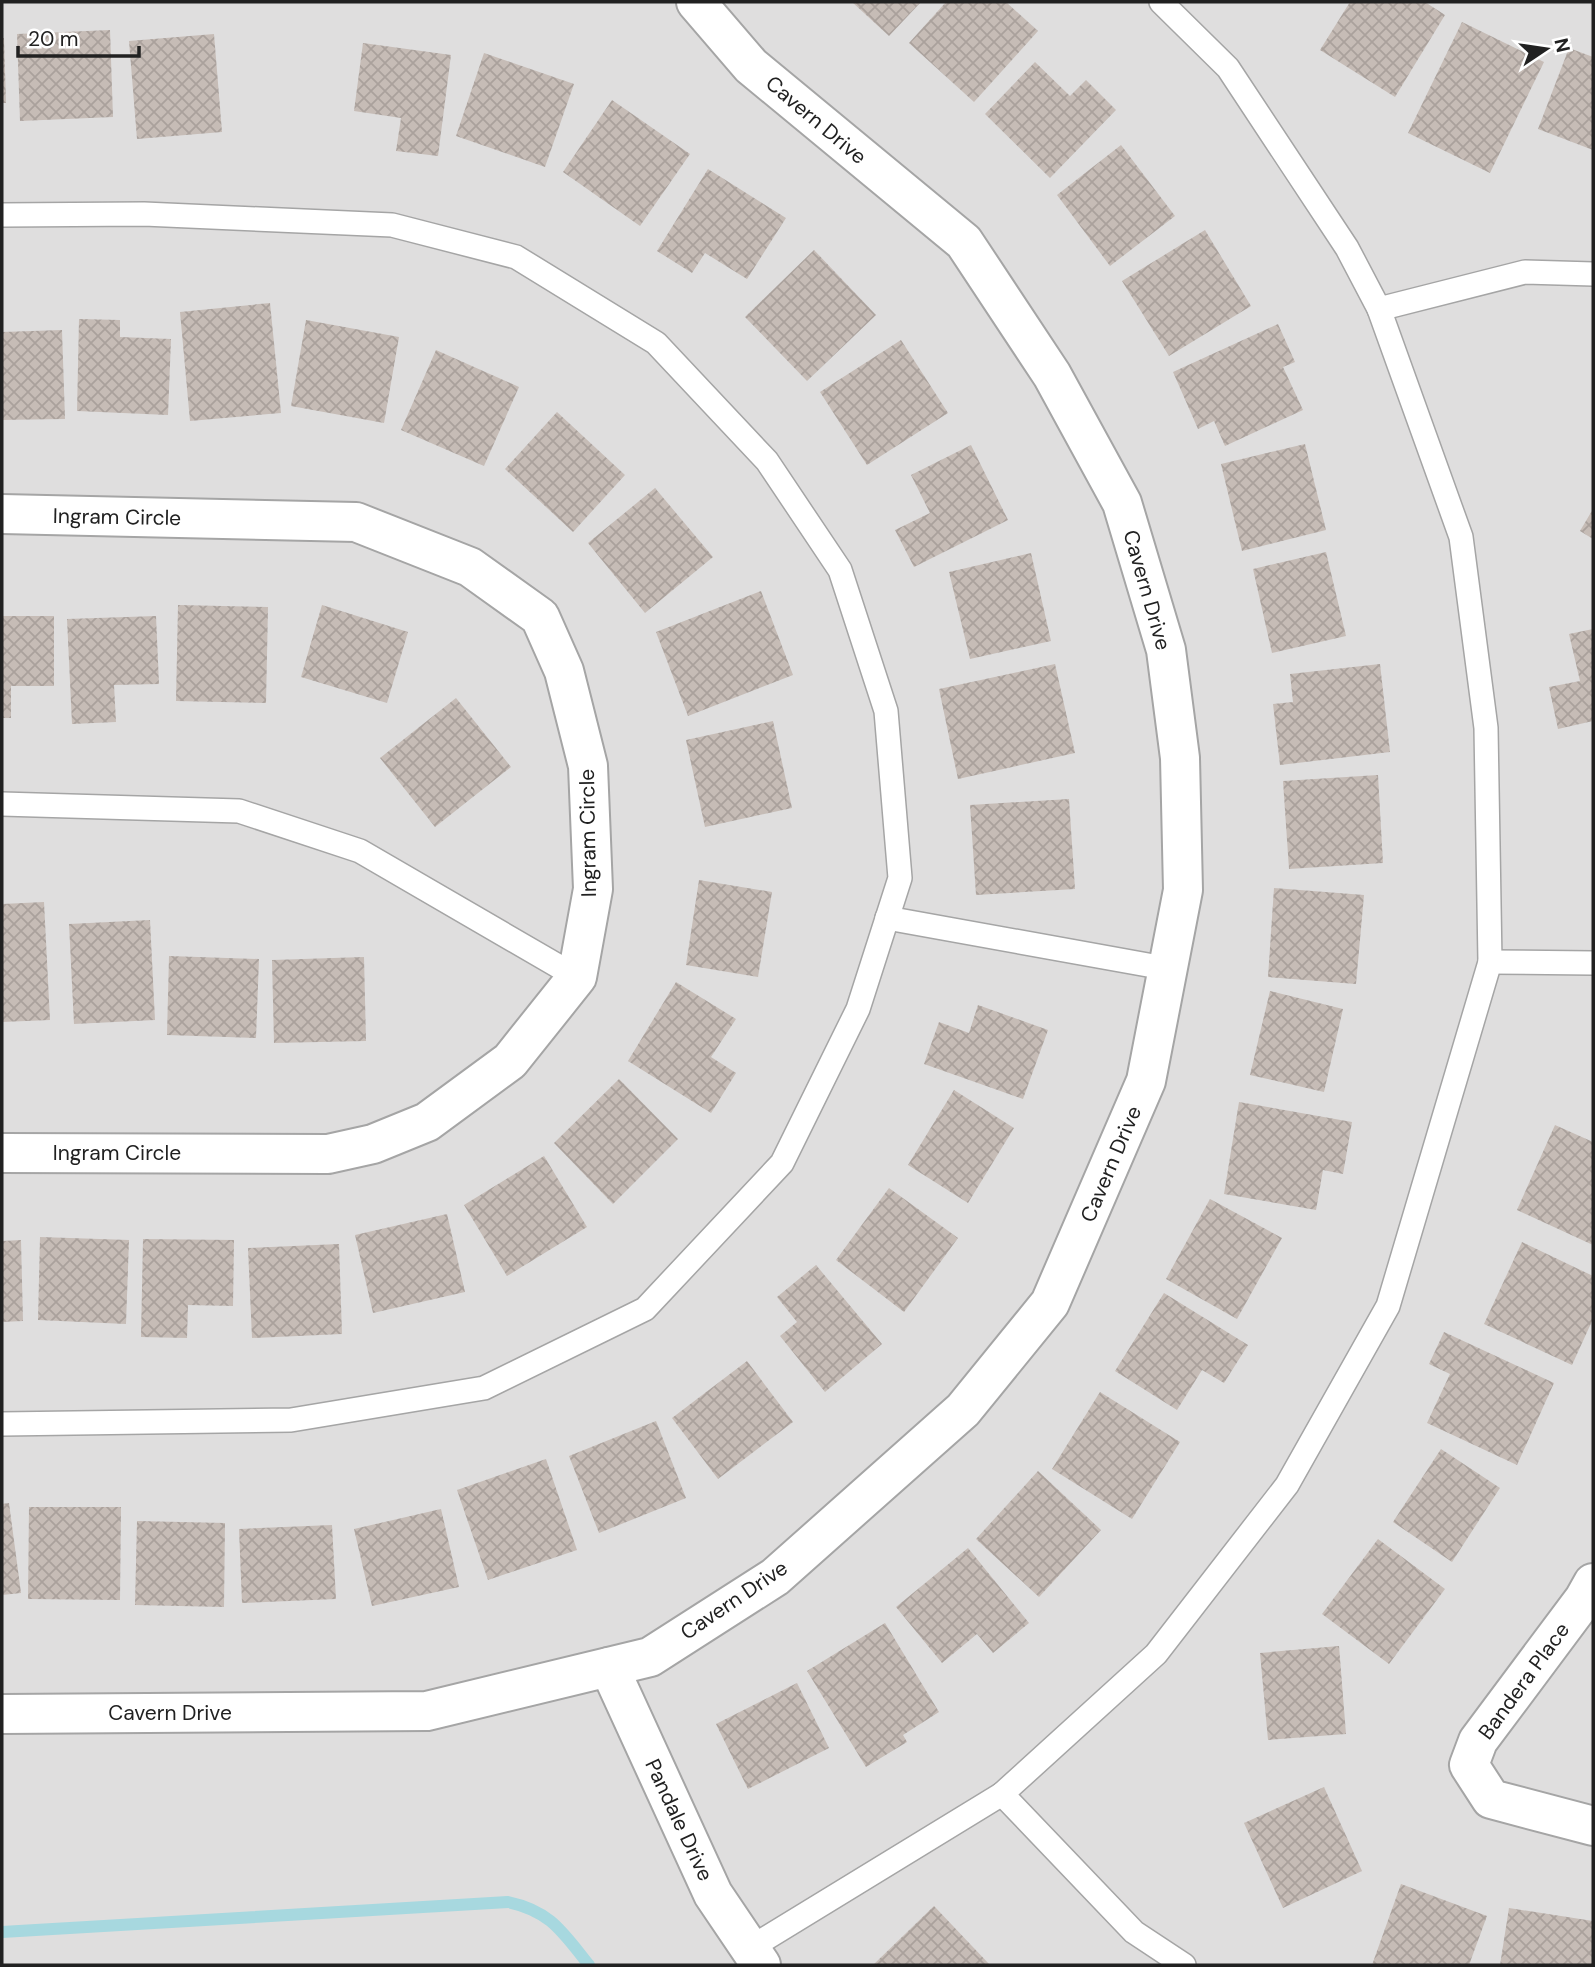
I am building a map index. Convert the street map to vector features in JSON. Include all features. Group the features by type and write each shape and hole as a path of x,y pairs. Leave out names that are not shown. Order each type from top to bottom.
{"street":[{"name":"Cavern Drive","path":"2,1714 427,1711 650,1657 775,1577 963,1410 1051,1303 1146,1081 1170,969 1183,890 1180,758 1166,650 1122,503 1052,375 964,242 751,66 696,2"},
{"name":"Ingram Circle","path":"2,514 356,522 470,567 540,617 564,671 588,766 593,890 577,977 510,1060 427,1122 373,1143 328,1154 2,1153"},
{"name":"Bandera Place","path":"1593,1583 1584,1599 1478,1741 1469,1765 1491,1799 1593,1826"},
{"name":"Pandale Drive","path":"608,1667 713,1894 756,1957"}],"lane":[{"path":"756,1957 1002,1794 1156,1654 1287,1485 1388,1306 1490,962 1486,728 1461,537 1379,309 1347,248 1228,68 1161,2"},
{"path":"2,215 144,215 392,225 516,257 656,343 767,461 840,570 886,711 900,878 858,1009 782,1163 645,1309 484,1388 291,1420 2,1424"},
{"path":"1379,309 1525,272 1593,274"},
{"path":"2,804 239,811 360,851 577,977"},
{"path":"887,918 1170,969"},
{"path":"1490,962 1593,963"},
{"path":"1002,1794 1134,1932 1184,1965"}],"shaded area":[{"path":"2,2 1593,2 1593,1965 2,1965"}],"building":[{"path":"852,2 921,2 889,36"},
{"path":"946,2 1006,2 1038,31 974,102 909,43"},
{"path":"1350,2 1425,2 1445,15 1395,97 1320,50"},
{"path":"1462,22 1544,62 1490,173 1408,133"},
{"path":"110,30 113,117 20,121 17,34"},
{"path":"214,34 222,132 137,139 129,41"},
{"path":"4,38 6,103 2,103"},
{"path":"363,43 451,55 438,156 396,151 401,118 354,111"},
{"path":"1569,48 1593,57 1593,150 1538,129"},
{"path":"484,53 574,84 545,167 456,136"},
{"path":"1035,62 1070,96 1086,80 1116,110 1050,178 985,114"},
{"path":"612,100 690,154 640,226 563,172"},
{"path":"1121,145 1175,216 1110,266 1057,195"},
{"path":"708,169 786,218 747,279 705,253 692,273 657,251"},
{"path":"1205,230 1251,306 1169,356 1122,281"},
{"path":"814,250 876,315 807,381 745,317"},
{"path":"270,303 281,413 190,421 180,312"},
{"path":"79,319 120,320 120,337 171,339 168,415 77,411"},
{"path":"306,320 399,337 384,423 291,406"},
{"path":"1278,324 1295,362 1283,367 1303,410 1225,446 1214,421 1198,429 1173,372"},
{"path":"62,330 65,419 2,420 2,332"},
{"path":"901,340 948,413 867,465 820,392"},
{"path":"436,350 519,387 484,466 401,430"},
{"path":"557,412 625,475 573,532 505,469"},
{"path":"1305,444 1326,530 1242,551 1221,464"},
{"path":"971,445 1008,520 914,567 895,530 930,513 911,475"},
{"path":"655,488 713,557 645,613 588,543"},
{"path":"1593,509 1593,539 1580,531"},
{"path":"1326,552 1346,636 1272,653 1253,569"},
{"path":"1031,553 1051,641 970,659 949,572"},
{"path":"761,591 793,675 688,716 656,632"},
{"path":"178,605 268,607 266,703 176,701"},
{"path":"322,605 408,632 387,703 301,677"},
{"path":"2,616 54,616 54,686 11,686 11,718 2,718"},
{"path":"156,616 159,684 114,685 116,722 72,724 67,619"},
{"path":"1593,629 1593,721 1558,729 1549,687 1580,681 1569,634"},
{"path":"1055,664 1075,753 958,779 939,689"},
{"path":"1380,664 1390,752 1280,765 1273,704 1293,702 1290,674"},
{"path":"456,698 511,767 435,827 380,758"},
{"path":"773,721 792,808 705,827 686,740"},
{"path":"1378,775 1383,863 1289,869 1283,781"},
{"path":"1069,799 1075,889 976,895 970,805"},
{"path":"699,880 772,892 758,977 686,965"},
{"path":"1274,888 1364,895 1356,984 1268,977"},
{"path":"44,902 50,1020 2,1022 2,904"},
{"path":"150,920 155,1020 74,1024 69,924"},
{"path":"169,956 259,959 256,1038 167,1035"},
{"path":"364,957 366,1041 274,1043 272,960"},
{"path":"676,982 736,1019 711,1057 736,1073 711,1113 628,1061"},
{"path":"1270,991 1343,1009 1324,1092 1250,1075"},
{"path":"978,1005 1048,1030 1023,1099 924,1064 939,1022 969,1033"},
{"path":"619,1079 678,1139 613,1204 554,1143"},
{"path":"954,1090 1014,1128 968,1203 908,1165"},
{"path":"1239,1102 1352,1122 1343,1174 1323,1170 1316,1210 1224,1194"},
{"path":"1555,1125 1593,1142 1593,1245 1517,1210"},
{"path":"544,1156 587,1227 507,1276 464,1205"},
{"path":"889,1188 958,1238 904,1312 836,1260"},
{"path":"1210,1199 1282,1238 1237,1319 1166,1279"},
{"path":"447,1214 465,1292 373,1313 355,1235"},
{"path":"40,1237 129,1240 126,1324 38,1320"},
{"path":"143,1239 234,1240 233,1306 188,1305 187,1338 141,1337"},
{"path":"21,1240 23,1321 2,1322 2,1241"},
{"path":"1522,1242 1593,1276 1593,1319 1572,1365 1484,1324"},
{"path":"339,1244 342,1334 252,1338 248,1248"},
{"path":"816,1265 882,1344 825,1392 780,1336 797,1322 777,1297"},
{"path":"1164,1293 1248,1345 1224,1383 1202,1370 1177,1410 1115,1371"},
{"path":"1444,1332 1554,1383 1517,1465 1427,1423 1450,1374 1429,1364"},
{"path":"747,1361 793,1422 718,1479 672,1418"},
{"path":"1100,1392 1180,1442 1132,1519 1052,1469"},
{"path":"656,1421 686,1498 599,1533 569,1456"},
{"path":"1441,1449 1500,1488 1452,1562 1393,1522"},
{"path":"546,1459 577,1550 488,1580 457,1490"},
{"path":"1038,1471 1101,1530 1039,1597 976,1539"},
{"path":"9,1503 21,1593 2,1595 2,1504"},
{"path":"29,1507 121,1507 120,1600 28,1599"},
{"path":"441,1509 459,1587 372,1606 354,1529"},
{"path":"137,1521 225,1523 224,1607 135,1605"},
{"path":"332,1525 336,1599 242,1603 239,1529"},
{"path":"1378,1539 1445,1589 1389,1664 1322,1614"},
{"path":"968,1548 1029,1623 993,1653 977,1634 942,1663 896,1607"},
{"path":"885,1623 939,1712 903,1735 907,1742 866,1767 807,1671"},
{"path":"1339,1646 1346,1734 1268,1740 1260,1653"},
{"path":"797,1683 829,1748 748,1789 716,1724"},
{"path":"1324,1787 1362,1871 1283,1908 1244,1823"},
{"path":"1401,1884 1487,1916 1469,1965 1372,1965"},
{"path":"934,1906 990,1965 873,1965"},
{"path":"1509,1908 1593,1921 1592,1965 1500,1965"}],"waterway":[{"path":"2,1932 508,1902 546,1917 589,1965"}]}
